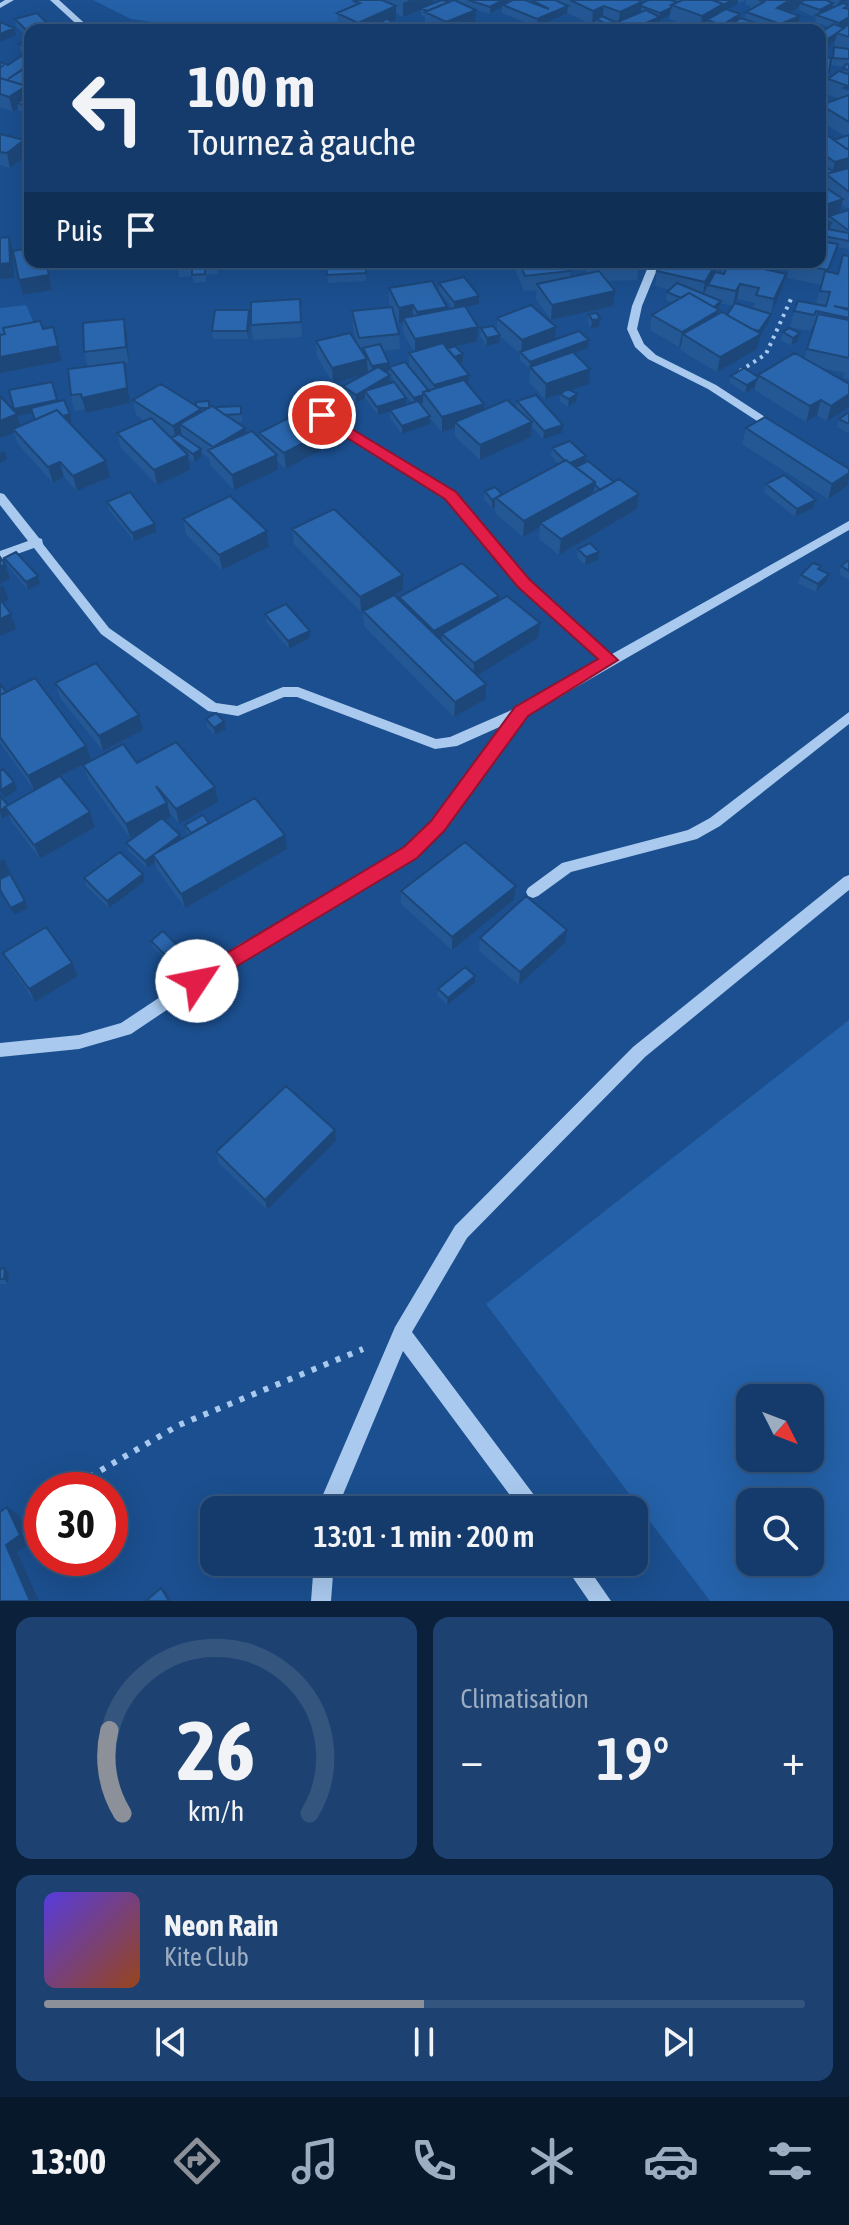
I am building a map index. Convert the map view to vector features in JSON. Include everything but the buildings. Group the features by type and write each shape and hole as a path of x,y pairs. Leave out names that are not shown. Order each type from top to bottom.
{"street":[{"path":"0,6 10,0"},
{"path":"54,0 81,24"},
{"path":"653,268 637,306 632,329 639,345 652,357 712,387 789,437"},
{"path":"322,415 450,495 524,583 610,660"},
{"path":"0,497 105,631 213,707 238,711 283,692 298,692 435,744 452,742 521,712 849,525"},
{"path":"0,556 38,542"},
{"path":"0,1050 79,1042 125,1029 245,949 411,853 438,826 521,712"},
{"path":"533,892 567,867 692,835 715,822 849,717"},
{"path":"332,1496 401,1333 461,1232 639,1052 849,881"},
{"path":"401,1333 523,1496"},
{"path":"321,1601 323,1576"},
{"path":"582,1576 601,1601"}],"path":[{"path":"712,387 766,354 791,299"},
{"path":"98,1472 179,1425 401,1333"}],"shaded area":[{"path":"93,0 363,0 334,24 166,24 131,19"},
{"path":"26,305 36,328 0,347 0,308"},
{"path":"849,1020 849,1601 710,1601 648,1519 648,1496 631,1496 486,1304"}],"route":[{"path":"197,981 245,949 411,853 438,826 521,712 610,660 524,583 450,495 322,415"}]}
